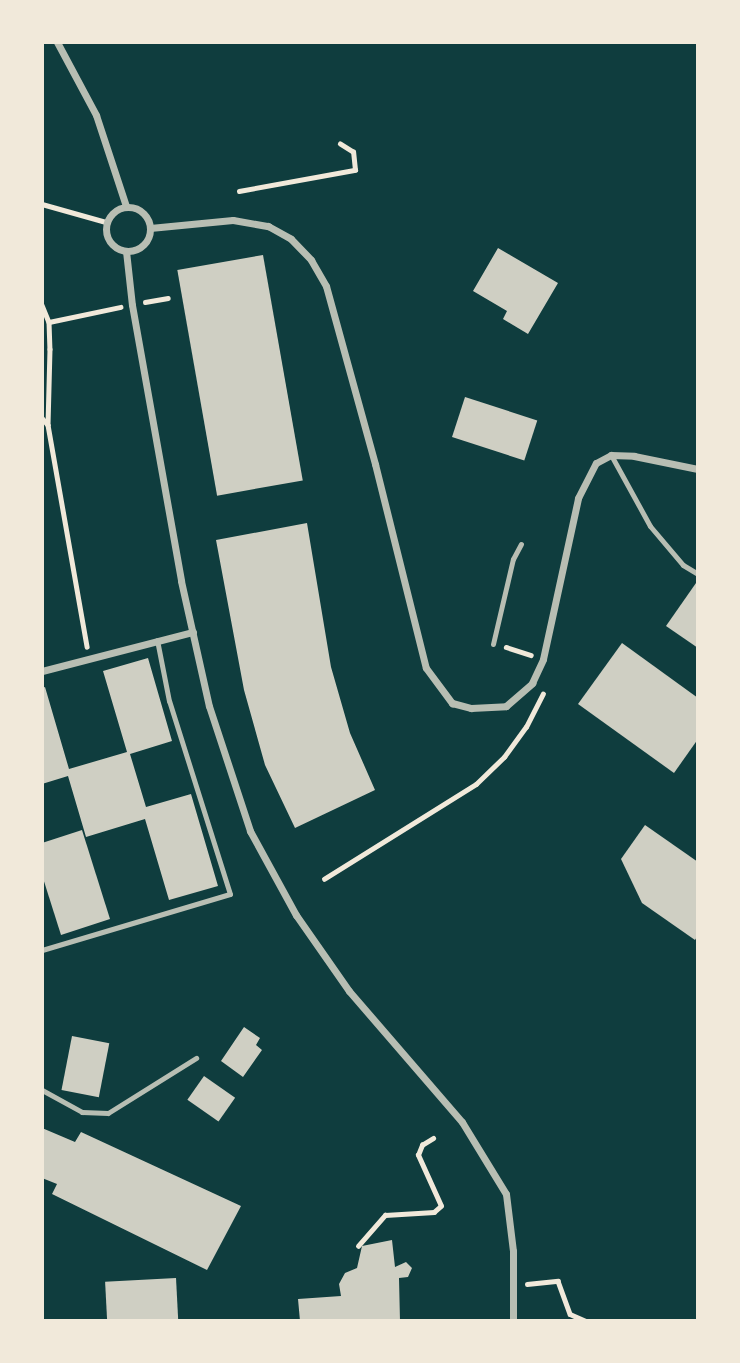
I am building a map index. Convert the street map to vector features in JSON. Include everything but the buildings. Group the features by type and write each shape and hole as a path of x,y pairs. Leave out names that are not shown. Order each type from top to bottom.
{"street":[{"path":"57,42 96,115 126,206"},
{"path":"126,206 140,210 150,228 149,236 140,248 126,251 112,246 107,239 106,222 113,212 126,206"},
{"path":"150,228 233,220 268,226 291,239 311,260 326,286 375,464 425,668 452,703 471,708 506,706 532,683 543,659 578,498 596,463 611,455 634,456 698,469"},
{"path":"126,251 132,304 193,632 209,706 250,831 296,915 349,991 462,1122 506,1194 513,1321"},
{"path":"42,671 193,632"}],"lane":[{"path":"611,455 650,526 682,565 698,574"},
{"path":"493,643 513,559 521,544"},
{"path":"42,950 230,894 169,701 157,640"},
{"path":"42,1090 82,1112 108,1113 196,1058"}],"path":[{"path":"239,191 355,170 353,152 340,144"},
{"path":"42,204 106,222"},
{"path":"49,322 169,298"},
{"path":"42,305 49,322 48,425 89,659"},
{"path":"42,418 48,425"},
{"path":"324,879 476,784 504,757 526,727"},
{"path":"358,1246 385,1215 434,1212 441,1206 418,1155 422,1145 433,1138"},
{"path":"512,1285 558,1280 570,1314 586,1321"}]}
